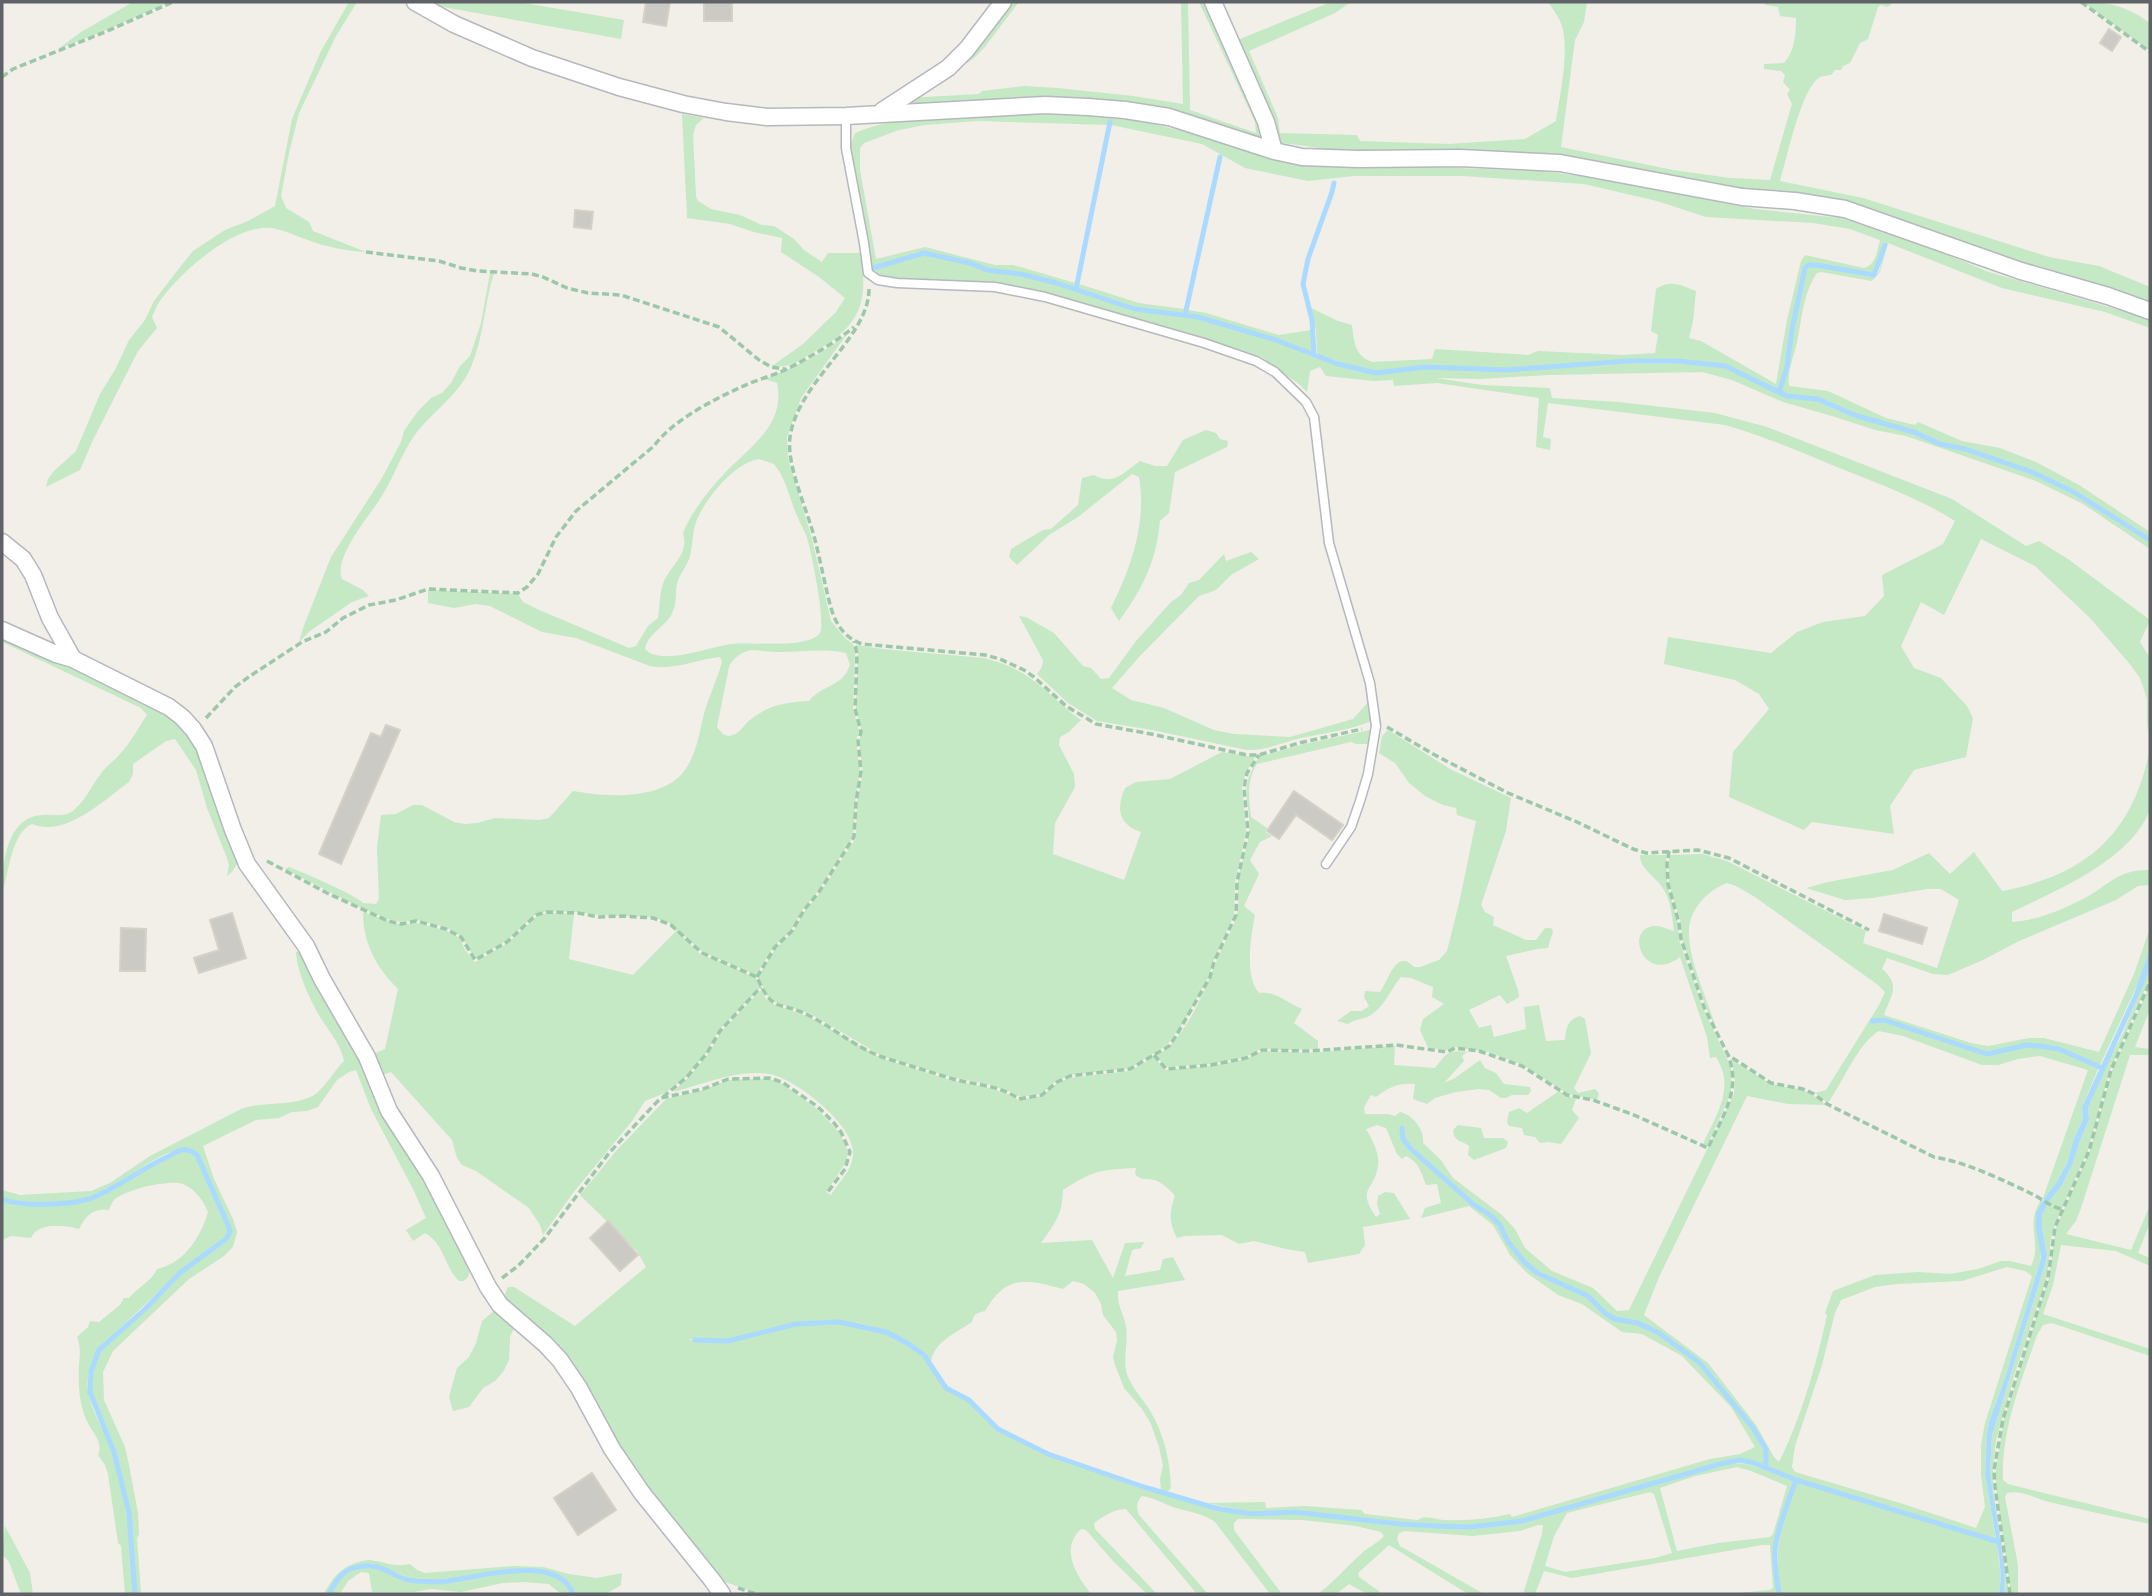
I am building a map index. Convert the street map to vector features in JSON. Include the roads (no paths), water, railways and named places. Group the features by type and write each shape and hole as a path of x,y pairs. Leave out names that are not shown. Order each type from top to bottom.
{"street":[{"path":"415,2 454,24 532,58 619,87 683,104 767,117 846,116 1045,105 1125,110 1169,117 1274,151 1302,157 1460,158 1560,163 1742,197 1795,201 1845,209 2021,271 2150,311"},
{"path":"880,113 948,68 967,49 1003,2"},
{"path":"1213,2 1266,122 1274,151"},
{"path":"2,542 23,559 33,575 50,618 73,659"},
{"path":"2,630 73,659 169,707 193,729 210,762 247,864 306,946 367,1057 389,1111 431,1177 488,1287 500,1305 560,1360 635,1482 722,1594"}],"lane":[{"path":"846,116 846,148 868,273 878,280 995,287 1045,297 1205,343 1256,361 1275,372 1306,402 1314,417 1329,543 1370,683 1376,726 1368,774 1355,814 1350,827 1326,864"}],"water":[{"path":"2150,949 2150,965 2145,981 2088,1108 2089,1120 2073,1163 2042,1215 2047,1256 1992,1435 1990,1473 2005,1572 2004,1594 1999,1594 1999,1556 1985,1474 1987,1434 2040,1262 2036,1213 2068,1161 2083,1119 2082,1107 2134,994"}],"waterway":[{"path":"1076,289 1110,122"},
{"path":"1185,315 1220,157"},
{"path":"1314,355 1312,320 1303,284 1308,259 1334,183"},
{"path":"1779,392 1787,367 1805,268 1816,265 1874,275 1885,245"},
{"path":"873,268 924,253 970,263 987,270 1021,274 1056,283 1135,309 1198,317 1276,340 1338,364 1376,373 1425,367 1507,370 1627,361 1678,361 1725,366 1787,396 1817,399 1857,416 1914,432 1940,444 1965,449 2032,472 2072,491 2150,540"},
{"path":"1872,1021 1884,1020 1987,1054 2027,1045 2059,1049 2102,1068"},
{"path":"1402,1128 1403,1139 1411,1149 1473,1204 1490,1215 1500,1225 1507,1240 1524,1262 1537,1273 1588,1296 1615,1319 1638,1323 1659,1333 1700,1363 1753,1428 1766,1449 1766,1468"},
{"path":"2,1199 45,1204 89,1199 174,1153 186,1150 197,1155 228,1225 230,1232 226,1239 181,1272 99,1350 91,1371 90,1392 114,1452 129,1513 135,1594"},
{"path":"695,1340 728,1341 796,1324 839,1322 886,1332 924,1355 946,1388 969,1400 998,1429 1048,1454 1215,1508 1252,1514 1294,1512 1400,1524 1470,1527 1522,1521 1740,1460 1796,1480 1999,1542"},
{"path":"1779,1594 1775,1550 1796,1480"},
{"path":"329,1594 345,1572 364,1566 380,1568 406,1579 436,1582 535,1571 552,1574 565,1582 573,1594"}]}
